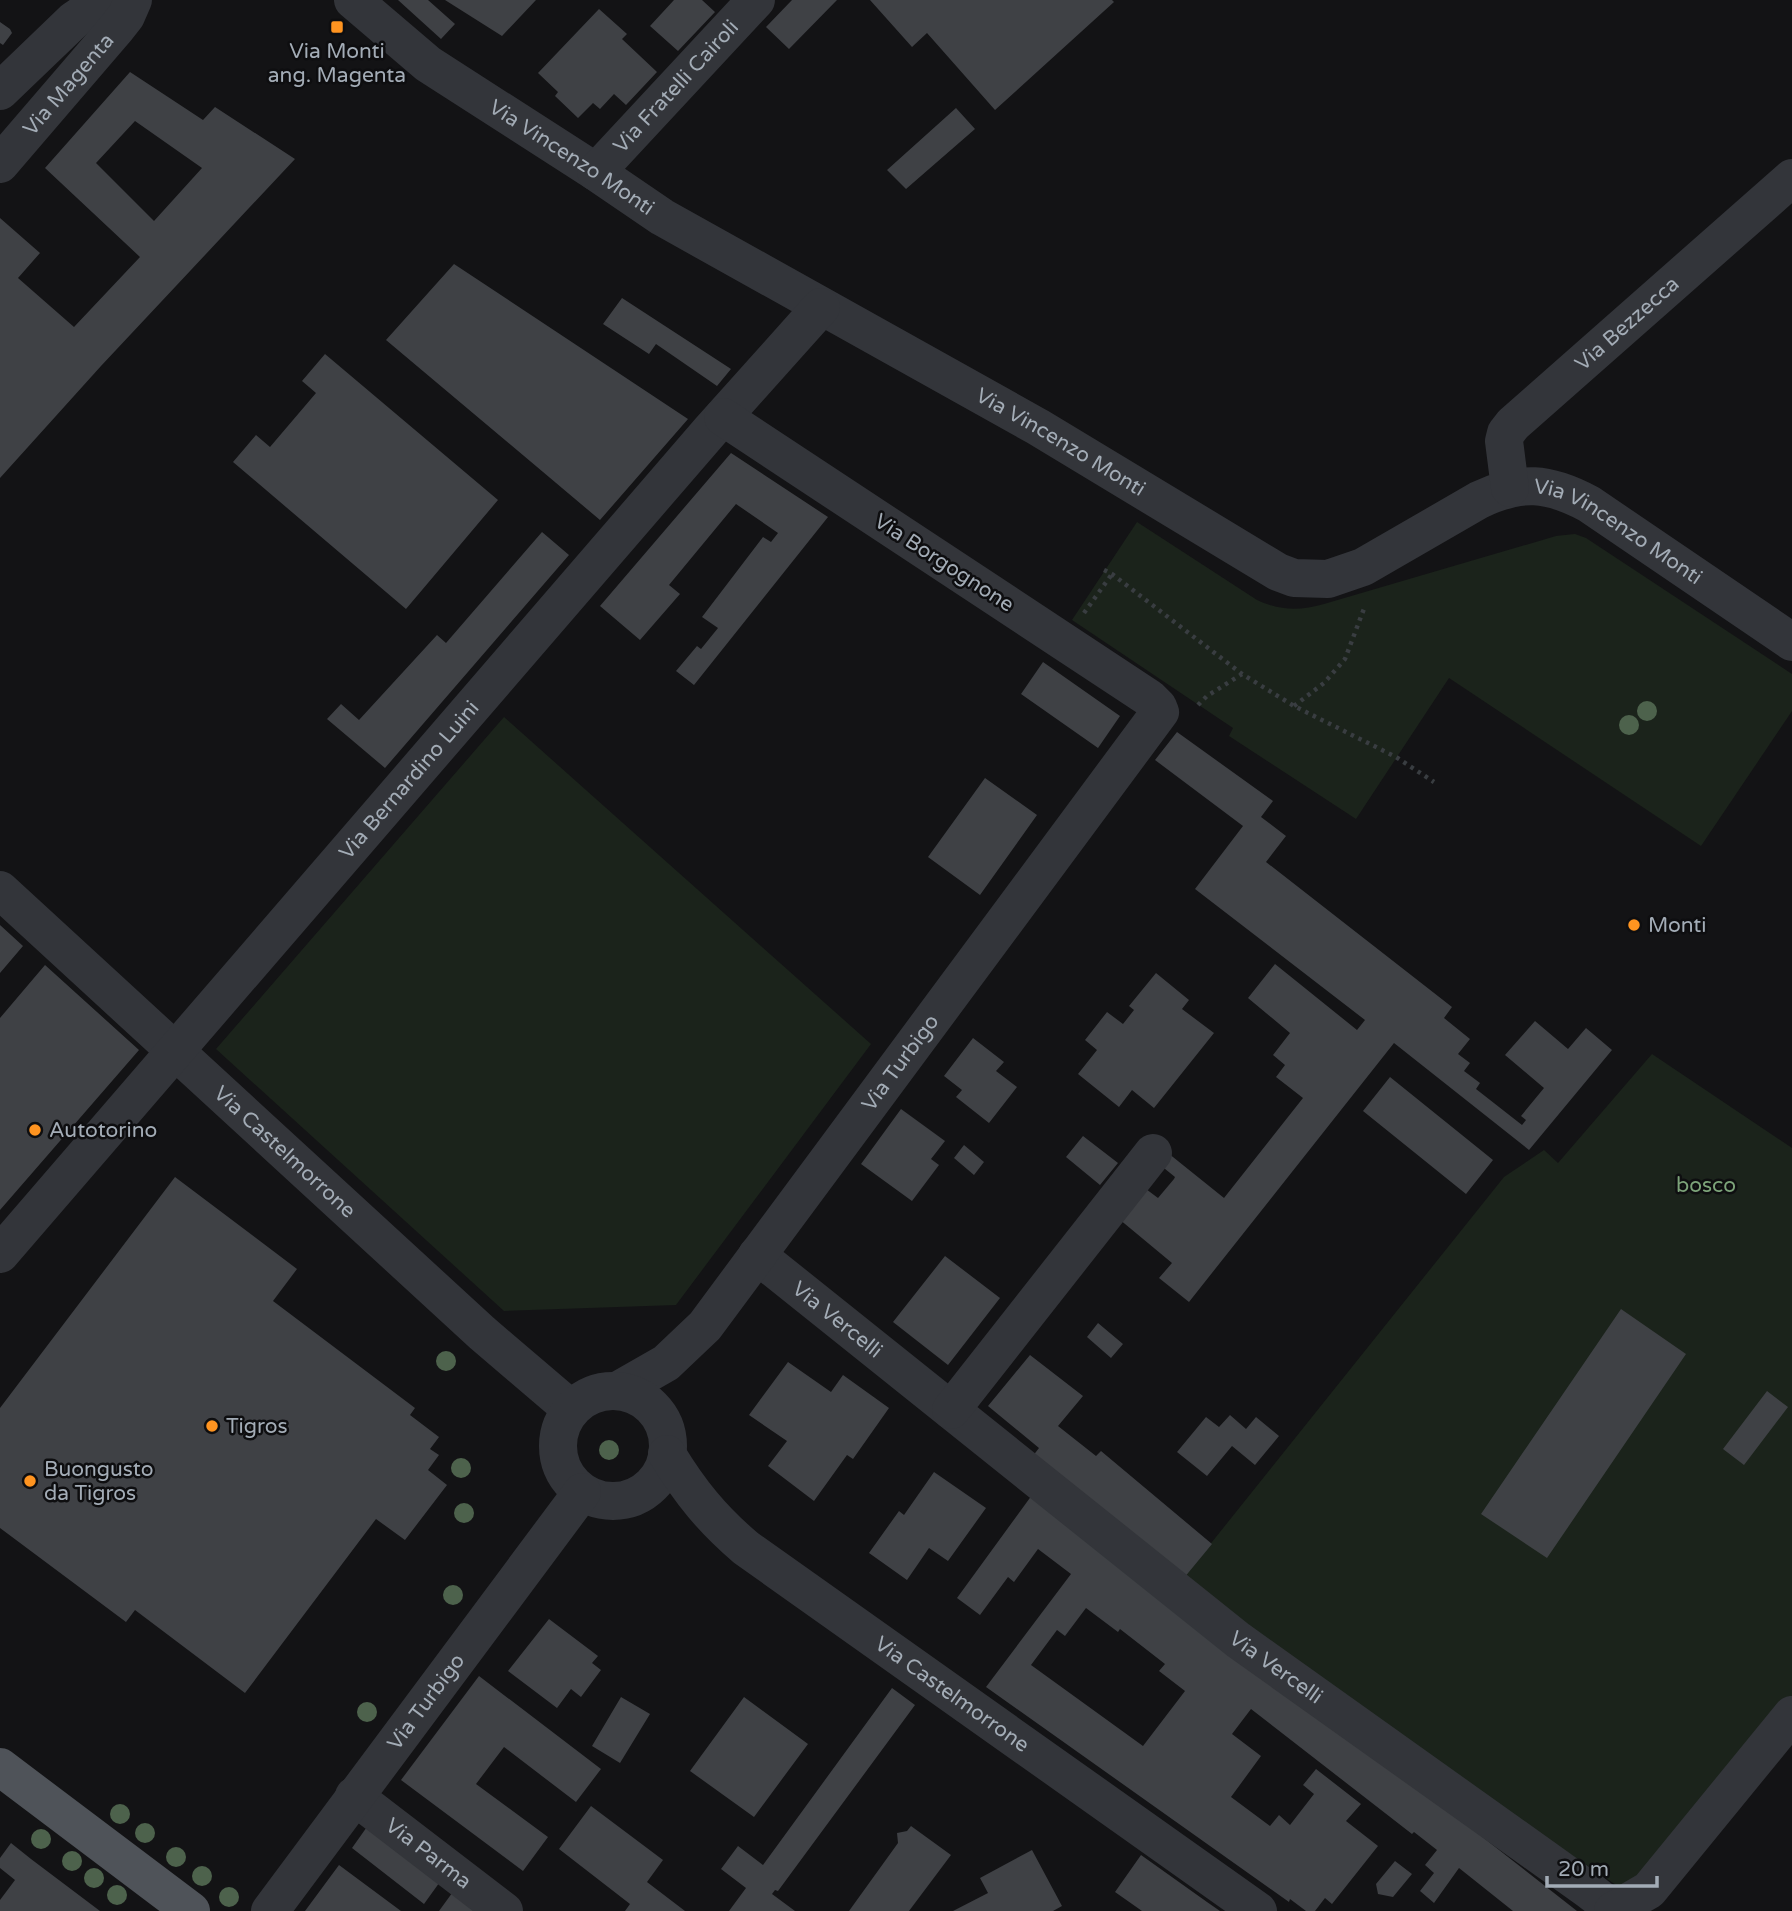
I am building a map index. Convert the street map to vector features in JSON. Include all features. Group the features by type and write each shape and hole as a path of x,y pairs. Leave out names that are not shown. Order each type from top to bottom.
{"main road":[{"path":"0,1767 191,1911"}],"street":[{"name":"Via Magenta","path":"3,84 74,20 104,0"},
{"name":"Via Magenta","path":"0,164 116,30 133,0"},
{"name":"Via Vincenzo Monti","path":"353,0 428,64 662,217 1038,427 1278,572 1294,578 1328,579 1363,567 1479,500 1510,488 1533,485 1555,489 1580,499 1792,642"},
{"name":"Via Fratelli Cairoli","path":"596,172 756,0"},
{"path":"3,84 21,89 46,112"},
{"name":"Via Bezzecca","path":"1510,488 1504,441 1513,424 1792,178"},
{"name":"Via Bernardino Luini","path":"0,1254 821,307"},
{"name":"Via Borgognone","path":"723,417 1149,698 1158,707 1177,711"},
{"name":"Via Turbigo","path":"617,1391 649,1374 685,1346 705,1326 1177,711"},
{"name":"Via Castelmorrone","path":"0,890 482,1333 571,1409"},
{"path":"951,1410 1153,1153"},
{"name":"Via Vercelli","path":"757,1255 1238,1640 1613,1910"},
{"path":"617,1391 634,1396 649,1405 661,1419 667,1436 667,1454 662,1471 651,1486 635,1497 617,1501 599,1500 582,1492 569,1479 560,1463 558,1444 562,1426 571,1409 601,1392 617,1391"},
{"name":"Via Castelmorrone","path":"667,1454 699,1503 746,1548 1258,1911"},
{"name":"Via Turbigo","path":"270,1911 582,1492"},
{"path":"1613,1910 1649,1890 1792,1715"},
{"name":"Via Parma","path":"354,1796 504,1911"}],"path":[{"path":"1104,570 1242,674 1294,706 1396,757 1434,782"},
{"path":"1081,618 1112,574"},
{"path":"1294,706 1324,683 1345,659 1367,599"},
{"path":"1177,711 1242,674"}],"green space":[{"path":"1137,522 1257,600 1290,609 1324,604 1556,536 1575,534 1586,538 1792,674 1792,711 1701,846 1449,678 1356,819 1229,736 1233,728 1072,620"},
{"path":"504,717 871,1044 676,1305 504,1311 216,1049"},
{"name":"bosco","path":"1652,1054 1792,1148 1792,1698 1643,1879 1619,1887 1359,1712 1180,1582 1504,1177 1544,1150 1558,1163"}],"building":[{"path":"398,0 428,0 455,24 441,39"},
{"path":"445,0 536,0 502,36"},
{"path":"674,0 702,0 715,12 678,51 650,26"},
{"path":"792,0 837,0 789,49 766,27"},
{"path":"870,0 1114,2 995,110 927,33 912,47"},
{"path":"599,9 627,34 622,39 657,72 626,105 614,94 600,109 593,103 578,118 555,96 558,92 538,73"},
{"path":"0,22 12,33 3,45 0,43"},
{"path":"130,72 203,120 215,107 295,159 0,478 0,218 40,253 18,278 74,327 140,257 45,168","holes":["135,121 202,168 154,221 96,163"]},
{"path":"956,108 975,129 906,189 887,170"},
{"path":"454,264 688,419 600,520 386,340"},
{"path":"622,298 731,369 717,386 656,344 649,354 603,324"},
{"path":"325,354 498,500 406,609 233,462 256,435 270,447 316,393 302,381"},
{"path":"731,453 828,517 694,685 676,671 697,646 701,649 718,628 702,617 763,537 771,542 778,533 736,504 669,585 680,594 640,640 600,606"},
{"path":"542,532 569,555 385,768 327,719 341,704 359,720 437,635 446,643"},
{"path":"1043,662 1120,716 1098,748 1021,694"},
{"path":"1177,732 1273,801 1261,817 1286,836 1266,862 1452,1007 1444,1018 1470,1039 1458,1054 1470,1063 1464,1071 1480,1083 1476,1089 1522,1125 1526,1120 1521,1116 1544,1088 1505,1055 1535,1021 1568,1049 1586,1028 1612,1050 1529,1150 1394,1043 1189,1302 1159,1278 1172,1263 1113,1214 1138,1183 1158,1198 1174,1179 1175,1177 1154,1160 1163,1149 1224,1198 1303,1098 1276,1077 1285,1065 1273,1055 1290,1033 1248,998 1275,964 1357,1030 1365,1020 1195,889 1243,826 1155,760"},
{"path":"985,778 1037,815 980,895 928,857"},
{"path":"0,925 23,946 0,973"},
{"name":"Autotorino","path":"45,965 139,1050 0,1210 0,1018"},
{"path":"1156,973 1189,1000 1182,1009 1214,1033 1154,1108 1132,1090 1119,1107 1078,1074 1097,1050 1085,1040 1107,1012 1123,1024 1134,1010 1129,1006"},
{"path":"973,1038 1004,1062 996,1071 1017,1087 989,1123 956,1097 962,1090 944,1076"},
{"path":"1390,1077 1493,1160 1466,1194 1363,1111"},
{"path":"901,1109 945,1141 931,1159 939,1165 912,1201 861,1164"},
{"path":"1083,1136 1118,1163 1100,1185 1066,1157"},
{"path":"964,1145 984,1162 974,1175 954,1158"},
{"name":"Tigros","path":"175,1177 297,1269 273,1301 415,1408 410,1415 439,1437 430,1449 439,1455 428,1470 447,1485 405,1540 376,1519 245,1693 135,1610 126,1622 0,1528 0,1408"},
{"path":"945,1256 1000,1298 948,1365 893,1322"},
{"path":"1621,1309 1686,1354 1547,1558 1481,1514"},
{"path":"1098,1323 1123,1344 1111,1358 1087,1337"},
{"path":"1030,1355 1083,1396 1058,1426 1096,1456 1101,1451 1212,1544 1179,1584 1029,1461 1039,1448 988,1406"},
{"path":"788,1362 831,1392 843,1375 889,1408 853,1459 847,1455 814,1501 768,1466 787,1441 749,1415"},
{"path":"1767,1391 1788,1407 1744,1465 1723,1449"},
{"path":"1230,1415 1246,1429 1256,1417 1279,1436 1255,1465 1232,1446 1207,1476 1177,1452 1206,1417 1219,1427"},
{"path":"934,1472 986,1508 948,1561 929,1548 907,1580 869,1553 899,1511 904,1515"},
{"path":"1032,1495 1393,1767 1577,1911 1513,1911 1459,1868 1434,1903 1420,1891 1434,1873 1425,1865 1437,1850 1414,1832 1412,1834 1251,1709 1232,1734 1261,1756 1231,1797 1270,1826 1279,1815 1290,1825 1314,1794 1303,1785 1316,1769 1361,1804 1346,1821 1378,1846 1332,1904 1325,1898 1315,1911 1306,1911 1290,1899 1289,1902 986,1687 1071,1574 1038,1549 1014,1582 1008,1577 980,1615 957,1598","holes":["1086,1608 1118,1632 1120,1629 1165,1664 1159,1671 1185,1691 1143,1746 1031,1665 1057,1630 1065,1636"]},
{"path":"549,1619 598,1656 592,1663 601,1670 581,1697 571,1689 557,1708 508,1671"},
{"path":"479,1676 601,1769 576,1802 504,1747 476,1784 548,1837 523,1871 401,1780"},
{"path":"892,1688 915,1705 778,1891 775,1890 772,1894 795,1911 729,1911 746,1888 721,1869 738,1846 763,1865"},
{"path":"621,1697 650,1714 620,1763 592,1746"},
{"path":"744,1697 808,1744 754,1817 690,1771"},
{"path":"591,1806 663,1860 647,1882 685,1911 625,1911 630,1904 559,1849"},
{"path":"369,1824 442,1879 424,1904 352,1848"},
{"path":"911,1826 951,1855 909,1911 849,1911 898,1843 897,1833 907,1831"},
{"path":"11,1843 100,1911 0,1911 0,1900 15,1880 0,1868 0,1858"},
{"path":"1032,1850 1062,1906 1053,1911 953,1911 988,1893 980,1878"},
{"path":"1141,1855 1220,1911 1142,1911 1115,1892"},
{"path":"1395,1861 1412,1874 1393,1897 1378,1894 1376,1884"},
{"path":"339,1865 401,1911 305,1911"},
{"path":"455,1889 484,1911 439,1911"}],"place":[{"name":"Via Monti ang. Magenta","path":"337,27"},
{"name":"Monti","path":"1634,925"},
{"name":"Autotorino","path":"35,1130"},
{"name":"Tigros","path":"212,1426"},
{"name":"Buongusto da Tigros","path":"30,1481"}]}
